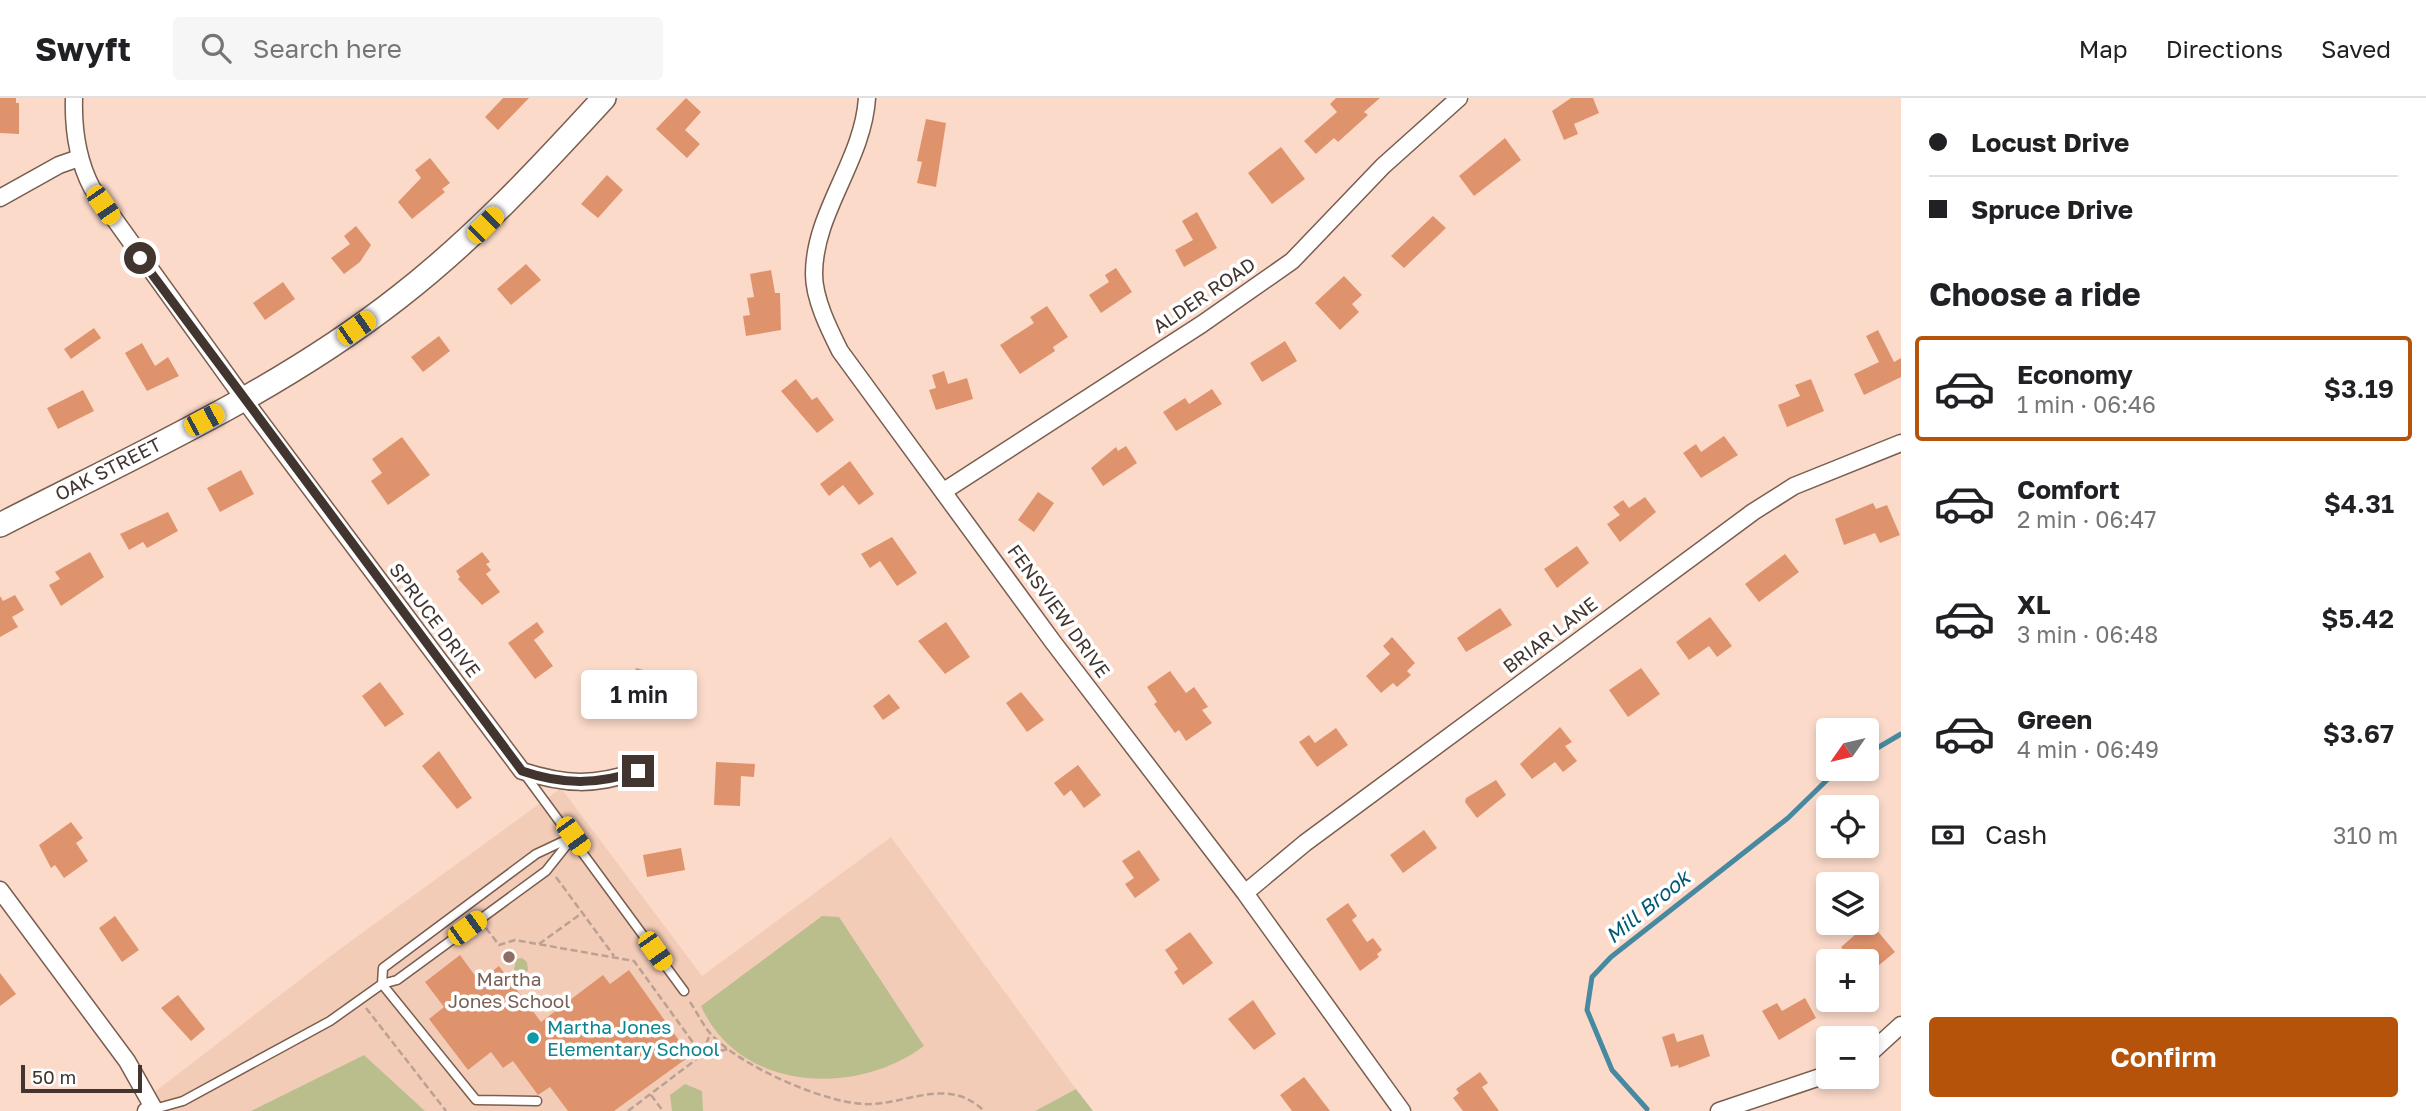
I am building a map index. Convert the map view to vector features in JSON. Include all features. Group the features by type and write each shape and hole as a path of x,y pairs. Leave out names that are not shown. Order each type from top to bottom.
{"street":[{"name":"SPRUCE DRIVE","path":"74,98 73,123 79,158 92,188 125,238 522,771"},
{"name":"OAK STREET","path":"0,525 244,398 334,344 399,297 455,251 526,184 604,98"},
{"name":"FENSVIEW DRIVE","path":"867,98 849,167 816,247 814,278 828,328 840,351 1053,642 1245,893 1402,1111"},
{"name":"ALDER ROAD","path":"944,491 1202,324 1292,261 1383,166 1459,98"},
{"path":"0,198 59,165 79,158"},
{"name":"BRIAR LANE","path":"1245,893 1305,843 1753,512 1794,486 1901,443"},
{"path":"522,771 554,781 589,783 638,771"},
{"path":"0,890 127,1061 150,1110"},
{"path":"1879,1045 1901,1025"},
{"path":"1719,1111 1816,1078"}],"lane":[{"path":"522,771 573,836 684,991"},
{"path":"150,1110 183,1101 330,1021 382,984 397,980 545,871 573,836"},
{"path":"537,1101 477,1100 382,984 383,968 536,854 573,836"}],"path":[{"path":"554,874 616,957"},
{"path":"539,944 582,913"},
{"path":"479,919 499,945 515,940 634,961 702,1055"},
{"path":"684,991 710,1034 753,1067 827,1095 871,1104 949,1091 970,1098 984,1111"},
{"path":"360,1000 446,1111"},
{"path":"702,1055 710,1034"},
{"path":"628,1111 702,1055 729,1049"},
{"path":"651,1095 663,1111"}],"shaded area":[{"name":"Martha Jones School","path":"561,788 702,976 891,837 1076,1089 1035,1111 425,1111 364,1055 251,1111 150,1111 143,1101 340,949"}],"green space":[{"path":"822,916 839,917 924,1046 896,1062 866,1073 834,1078 801,1077 770,1070 742,1056 719,1035 701,1006"},
{"path":"522,958 527,962 528,970 523,976 513,975 516,959"},
{"path":"364,1055 425,1111 251,1111"},
{"path":"685,1084 702,1091 703,1111 672,1111 670,1095"},
{"path":"1076,1089 1093,1111 1035,1111"}],"building":[{"path":"0,98 16,98 16,103 19,103 19,134 0,133"},
{"path":"503,98 529,98 498,130 485,117"},
{"path":"686,98 701,112 685,130 700,144 687,158 656,129"},
{"path":"1336,98 1380,98 1364,112 1368,115 1338,142 1334,138 1316,154 1304,141 1337,112 1330,104"},
{"path":"1571,98 1593,98 1599,113 1574,124 1578,134 1564,140 1552,111"},
{"path":"926,119 946,123 936,187 917,183 922,162 917,161"},
{"path":"1505,138 1521,160 1474,196 1459,176"},
{"path":"1281,147 1305,179 1272,204 1248,173"},
{"path":"430,158 450,183 442,189 445,192 412,219 398,202 421,178 415,170"},
{"path":"607,175 623,190 598,218 581,204"},
{"path":"1197,212 1217,248 1184,267 1175,250 1193,240 1182,221"},
{"path":"1433,216 1446,228 1404,268 1391,256"},
{"path":"356,226 371,245 360,262 344,274 331,258 350,244 344,236"},
{"path":"526,264 541,280 511,305 497,289"},
{"path":"1116,268 1132,292 1101,313 1089,295 1109,282 1105,275"},
{"path":"771,270 775,293 780,293 781,330 746,336 743,316 750,315 747,298 754,297 750,274"},
{"path":"1344,276 1362,295 1352,304 1359,312 1340,330 1315,303"},
{"path":"283,282 295,299 265,320 253,303"},
{"path":"1047,306 1068,337 1053,347 1055,351 1020,374 1000,345 1034,323 1030,317"},
{"path":"94,328 101,338 71,359 64,349"},
{"path":"1878,330 1894,362 1901,358 1901,377 1864,395 1854,374 1879,362 1866,336"},
{"path":"439,336 450,351 423,372 411,357"},
{"path":"1285,341 1297,361 1262,382 1250,363"},
{"path":"142,343 155,366 168,357 179,376 147,391 125,353"},
{"path":"944,371 948,384 967,378 973,399 936,410 929,390 936,388 932,375"},
{"path":"796,379 812,400 817,397 834,420 817,433 781,391"},
{"path":"1811,379 1824,411 1787,427 1778,405 1800,396 1795,385"},
{"path":"1212,389 1222,404 1176,431 1163,412 1185,398 1189,404"},
{"path":"83,390 94,411 58,429 47,408"},
{"path":"1724,436 1738,455 1701,478 1683,453 1696,444 1701,452"},
{"path":"402,437 430,475 388,505 371,481 382,473 372,459"},
{"path":"1126,446 1137,463 1103,486 1091,468 1116,447 1118,451"},
{"path":"850,461 874,494 859,505 843,485 829,496 820,484"},
{"path":"241,470 254,494 220,512 207,488"},
{"path":"1038,492 1054,503 1034,532 1018,520"},
{"path":"1645,497 1656,512 1620,542 1607,524 1620,515 1613,507 1623,500 1629,508"},
{"path":"1873,503 1876,509 1887,505 1900,535 1880,543 1875,533 1844,545 1835,519"},
{"path":"168,512 178,531 147,548 143,542 129,550 120,534"},
{"path":"892,537 917,573 897,586 880,561 870,568 861,554"},
{"path":"1577,546 1589,563 1557,588 1544,569"},
{"path":"90,552 104,577 61,606 49,585 60,579 55,572"},
{"path":"482,552 490,562 486,564 491,570 486,574 500,592 482,605 458,579 460,577 456,571"},
{"path":"1785,554 1799,572 1759,602 1745,584"},
{"path":"15,595 24,610 12,617 18,627 0,637 0,596 3,601"},
{"path":"1500,608 1512,625 1466,652 1457,638"},
{"path":"1710,617 1732,646 1717,657 1709,646 1689,660 1676,642"},
{"path":"537,622 544,632 534,640 553,666 535,679 508,643"},
{"path":"946,622 970,657 945,674 918,641"},
{"path":"1392,637 1415,663 1407,671 1411,675 1397,687 1393,683 1381,693 1366,676 1390,654 1383,646"},
{"path":"636,668 681,680 675,701 630,689"},
{"path":"1641,668 1660,694 1628,717 1609,690"},
{"path":"1170,671 1186,693 1194,687 1208,707 1202,710 1212,723 1186,741 1179,730 1175,733 1154,704 1157,702 1147,687"},
{"path":"380,682 404,714 385,727 362,696"},
{"path":"1021,692 1044,720 1027,732 1006,703"},
{"path":"889,694 900,708 883,720 873,706"},
{"path":"1560,727 1572,742 1565,746 1577,761 1563,772 1555,762 1532,779 1520,764"},
{"path":"1336,728 1348,745 1317,767 1299,742 1309,735 1315,743"},
{"path":"439,751 472,798 457,809 422,766"},
{"path":"716,762 755,764 754,777 741,776 740,806 714,805"},
{"path":"1078,765 1101,795 1084,808 1071,790 1064,796 1054,783"},
{"path":"1496,780 1506,795 1477,818 1465,802 1466,798"},
{"path":"71,822 83,838 76,843 88,861 64,878 55,865 51,868 39,845"},
{"path":"1424,830 1437,848 1403,873 1390,855"},
{"path":"681,848 685,870 647,877 643,855"},
{"path":"1139,850 1160,880 1135,898 1125,884 1134,878 1122,861"},
{"path":"1348,903 1357,916 1352,920 1367,942 1373,938 1382,950 1377,954 1379,957 1360,971 1326,919"},
{"path":"115,916 139,950 122,962 99,928"},
{"path":"1190,932 1213,963 1183,985 1174,972 1178,969 1165,950"},
{"path":"1879,933 1895,952 1879,965 1879,949 1841,947 1855,935 1879,935"},
{"name":"Martha Jones Elementary School","path":"460,955 479,981 499,966 541,1022 603,975 610,984 629,970 690,1056 614,1111 568,1111 550,1087 538,1095 513,1061 503,1068 491,1052 468,1070 429,1019 444,1007 425,982"},
{"path":"0,973 16,994 0,1006"},
{"path":"178,995 205,1029 191,1041 161,1008"},
{"path":"1805,998 1816,1018 1779,1040 1762,1011 1777,1003 1782,1011"},
{"path":"1253,1000 1276,1034 1254,1050 1228,1019"},
{"path":"1674,1033 1677,1042 1703,1034 1710,1056 1679,1068 1678,1065 1671,1067 1662,1037"},
{"path":"1480,1072 1488,1083 1482,1087 1499,1111 1463,1111 1453,1098 1459,1093 1456,1089"},
{"path":"1304,1077 1330,1111 1292,1111 1280,1095"}],"waterway":[{"name":"Mill Brook","path":"1880,746 1901,734"},
{"name":"Mill Brook","path":"1647,1109 1612,1070 1587,1010 1592,977 1611,957 1788,818 1826,781"}],"place":[{"name":"Martha Jones School","path":"509,957"},
{"name":"Martha Jones Elementary School","path":"533,1038"}],"route":[{"path":"140,258 522,771 554,781 589,783 638,771"}]}
